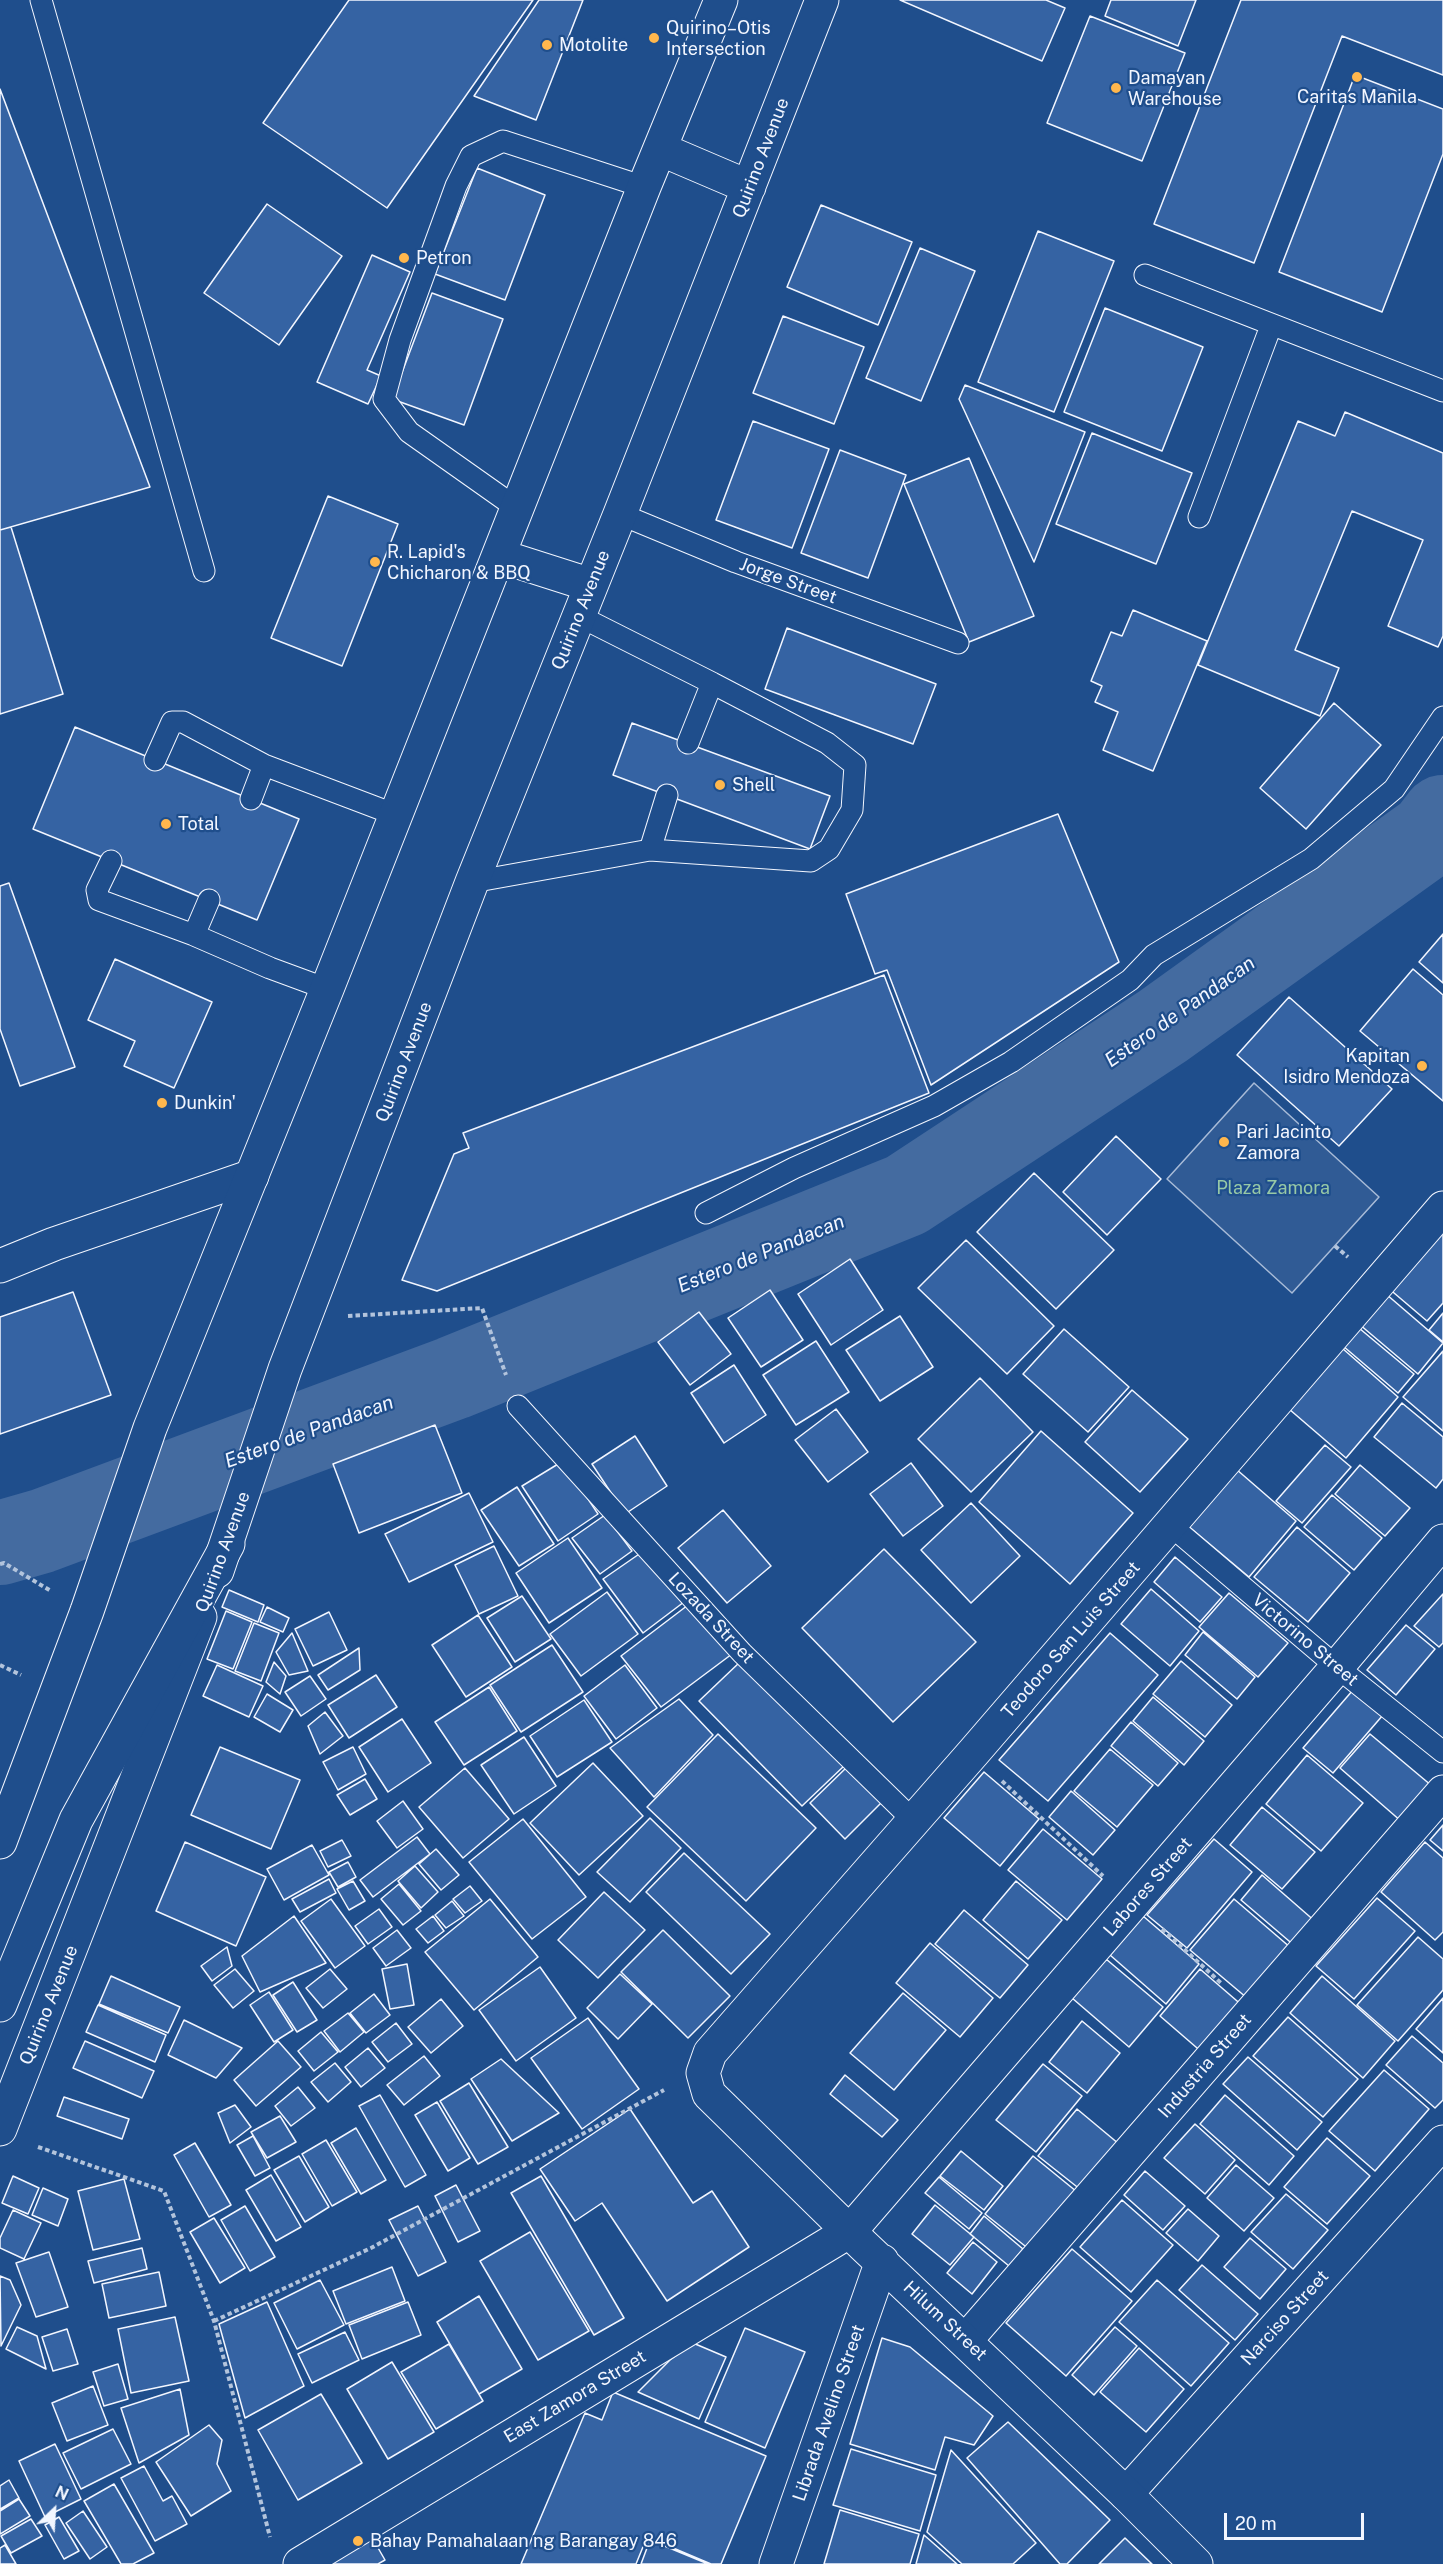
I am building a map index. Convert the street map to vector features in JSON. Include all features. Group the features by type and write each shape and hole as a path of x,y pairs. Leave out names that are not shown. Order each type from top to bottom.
{"main road":[{"path":"0,1842 87,1611 150,1428 721,0"},
{"name":"Quirino Avenue","path":"0,2129 228,1544 285,1369 471,882 620,514 822,0"},
{"path":"660,149 749,187"},
{"path":"500,556 591,585"},
{"path":"0,1266 54,1244 252,1176"},
{"name":"Teodoro San Luis Street","path":"703,2073 710,2053 914,1821 1443,1208"},
{"name":"Labores Street","path":"850,2231 1443,1541"},
{"path":"0,2005 76,1820 228,1544"},
{"name":"Industria Street","path":"966,2340 1443,1792"},
{"name":"Hilum Street","path":"703,2073 709,2094 1196,2564"},
{"name":"Narciso Street","path":"1126,2494 1443,2142"},
{"name":"East Zamora Street","path":"300,2564 850,2231"},
{"name":"Librada Avelino Street","path":"776,2564 882,2261"}],"lane":[{"path":"41,0 204,571"},
{"path":"518,508 410,432 384,399 400,340 456,186 471,156 503,141 645,187"},
{"path":"1145,275 1271,326 1443,391"},
{"path":"1199,518 1271,326"},
{"name":"Jorge Street","path":"620,514 736,562 957,643"},
{"path":"471,882 650,850 811,861 829,849 852,810 855,765 827,743 579,616"},
{"path":"688,743 712,683"},
{"path":"706,1213 794,1168 934,1106 1020,1055 1137,976 1154,955 1311,859 1394,789 1443,717"},
{"path":"155,760 172,722 183,722 264,765 396,815"},
{"path":"251,799 264,765"},
{"path":"650,850 667,795"},
{"path":"111,861 97,890 99,900 194,934 270,968 327,989"},
{"path":"194,934 208,900"},
{"name":"Lozada Street","path":"518,1406 742,1653 914,1821"},
{"name":"Victorino Street","path":"1170,1525 1337,1667 1443,1752"}],"path":[{"path":"305,1319 482,1308 518,1406"},
{"path":"0,1564 4,1563 87,1611"},
{"path":"214,2321 371,2248 661,2092 703,2073"},
{"path":"33,2145 164,2191 214,2321 270,2540"}],"green space":[{"name":"Plaza Zamora","path":"1254,1083 1379,1197 1292,1293 1167,1179"}],"building":[{"path":"349,0 533,0 387,208 263,123"},
{"path":"539,0 583,0 536,120 474,96"},
{"path":"900,0 1046,0 1065,8 1042,61"},
{"path":"1111,0 1196,0 1178,46 1105,16"},
{"path":"1241,0 1443,0 1443,75 1342,36 1254,263 1154,224"},
{"name":"Damayan Warehouse","path":"1090,16 1185,53 1142,161 1047,123"},
{"path":"1355,75 1443,109 1443,154 1382,312 1279,272"},
{"path":"0,89 150,487 0,530"},
{"name":"Petron","path":"477,168 545,195 505,300 435,274"},
{"path":"267,204 342,256 279,345 204,293"},
{"path":"821,205 912,242 878,325 787,287"},
{"path":"1038,231 1114,261 1054,412 978,382"},
{"path":"920,248 975,271 921,401 866,378"},
{"path":"372,255 410,272 367,370 381,376 368,404 317,382"},
{"name":"Petron","path":"432,293 503,319 464,425 392,399"},
{"path":"1105,308 1203,347 1162,451 1064,412"},
{"path":"783,316 864,347 834,424 753,393"},
{"path":"965,385 1085,432 1034,562 959,399"},
{"path":"1345,412 1443,453 1443,636 1438,647 1388,626 1423,540 1352,511 1295,650 1339,668 1320,716 1198,665 1298,421 1335,436"},
{"path":"753,421 829,449 792,548 716,520"},
{"path":"1092,433 1192,473 1156,564 1056,524"},
{"path":"840,450 906,475 868,578 801,553"},
{"path":"969,458 1034,616 969,642 904,484"},
{"path":"328,496 398,524 342,666 271,638"},
{"path":"11,527 63,694 0,714 0,530"},
{"path":"1133,610 1207,641 1153,771 1103,750 1118,712 1095,702 1102,686 1091,681 1111,632 1122,636"},
{"path":"787,628 936,684 913,744 765,689"},
{"path":"1334,703 1381,745 1306,829 1260,788"},
{"name":"Shell","path":"632,723 830,796 810,849 613,775"},
{"name":"Total","path":"75,727 299,819 257,920 33,829"},
{"path":"1058,814 1119,962 931,1085 887,970 875,974 846,894"},
{"path":"9,883 75,1067 20,1086 0,1029 0,886"},
{"path":"1443,934 1443,983 1419,962"},
{"path":"115,959 212,1002 174,1088 124,1066 135,1041 88,1020"},
{"name":"Kapitan Isidro Mendoza","path":"1413,969 1443,995 1443,1101 1360,1031"},
{"path":"884,975 929,1093 437,1291 402,1280 454,1154 469,1148 463,1133"},
{"path":"1289,997 1392,1089 1339,1146 1237,1055"},
{"path":"1116,1136 1161,1179 1107,1235 1063,1192"},
{"path":"1034,1173 1114,1250 1056,1309 977,1232"},
{"path":"1443,1223 1443,1303 1427,1321 1387,1287"},
{"path":"966,1240 1054,1326 1007,1374 918,1288"},
{"path":"850,1259 883,1310 831,1345 798,1294"},
{"path":"770,1290 803,1340 761,1367 728,1318"},
{"path":"73,1292 111,1395 0,1434 0,1317"},
{"path":"1386,1294 1443,1343 1418,1374 1359,1324"},
{"path":"699,1312 731,1354 690,1385 658,1342"},
{"path":"1443,1313 1443,1342 1429,1330"},
{"path":"900,1316 933,1367 880,1401 846,1350"},
{"path":"1359,1328 1414,1374 1398,1393 1343,1346"},
{"path":"1064,1329 1129,1387 1088,1432 1023,1374"},
{"path":"816,1341 849,1392 796,1425 763,1375"},
{"path":"1342,1348 1398,1397 1346,1458 1289,1409"},
{"path":"1443,1351 1443,1431 1403,1397"},
{"path":"734,1365 766,1415 724,1443 691,1393"},
{"path":"980,1378 1033,1432 971,1492 918,1439"},
{"path":"1132,1390 1188,1439 1140,1492 1085,1442"},
{"path":"1402,1403 1443,1437 1443,1479 1436,1488 1374,1437"},
{"path":"836,1409 868,1452 828,1482 795,1440"},
{"path":"435,1425 462,1493 359,1533 333,1464"},
{"path":"1041,1431 1133,1513 1070,1584 979,1502"},
{"path":"635,1436 667,1486 625,1514 592,1464"},
{"path":"1325,1445 1351,1467 1302,1523 1276,1501"},
{"path":"563,1461 598,1514 558,1541 522,1486"},
{"path":"911,1463 943,1506 903,1536 870,1494"},
{"path":"1360,1465 1410,1508 1385,1536 1335,1494"},
{"path":"1236,1469 1296,1521 1249,1577 1187,1525"},
{"path":"517,1487 554,1544 519,1566 481,1510"},
{"path":"469,1493 493,1542 409,1582 385,1534"},
{"path":"1332,1495 1382,1538 1354,1570 1304,1527"},
{"path":"971,1503 1020,1556 971,1603 921,1550"},
{"path":"723,1510 771,1566 727,1603 678,1548"},
{"path":"605,1515 632,1551 600,1574 572,1538"},
{"path":"1297,1527 1350,1573 1308,1622 1254,1577"},
{"path":"568,1538 602,1588 549,1623 516,1573"},
{"path":"494,1546 518,1596 479,1614 455,1565"},
{"path":"884,1549 976,1642 893,1722 802,1628"},
{"path":"645,1550 684,1602 643,1633 603,1579"},
{"path":"1175,1557 1222,1597 1200,1622 1154,1582"},
{"path":"1151,1589 1199,1631 1170,1666 1121,1624"},
{"path":"229,1590 264,1605 258,1622 222,1607"},
{"path":"607,1592 638,1634 581,1676 550,1634"},
{"path":"1229,1593 1288,1643 1258,1677 1199,1627"},
{"path":"1443,1594 1443,1643 1439,1647 1414,1626"},
{"path":"522,1596 551,1639 515,1662 487,1618"},
{"path":"692,1602 732,1654 661,1707 621,1656"},
{"path":"267,1607 289,1618 283,1632 260,1622"},
{"path":"226,1611 252,1622 233,1669 207,1659"},
{"path":"329,1612 347,1650 313,1666 295,1629"},
{"path":"478,1615 512,1667 466,1697 432,1645"},
{"path":"254,1623 279,1633 261,1681 235,1671"},
{"path":"1406,1625 1435,1649 1396,1695 1367,1670"},
{"path":"1203,1632 1255,1677 1237,1699 1185,1655"},
{"path":"292,1633 308,1671 289,1675 276,1652"},
{"path":"1110,1633 1158,1675 1048,1801 999,1760"},
{"path":"552,1645 583,1692 521,1732 490,1685"},
{"path":"359,1648 360,1670 328,1690 318,1675"},
{"path":"741,1661 844,1766 802,1806 699,1701"},
{"path":"1181,1661 1232,1705 1205,1737 1153,1694"},
{"path":"274,1662 286,1676 280,1694 266,1682"},
{"path":"217,1665 263,1686 249,1717 203,1696"},
{"path":"625,1665 657,1708 616,1739 584,1696"},
{"path":"376,1675 397,1707 349,1738 328,1705"},
{"path":"310,1676 326,1699 301,1716 285,1692"},
{"path":"489,1687 517,1731 464,1765 435,1722"},
{"path":"1353,1690 1383,1715 1333,1773 1303,1748"},
{"path":"267,1694 293,1710 280,1732 254,1717"},
{"path":"1153,1697 1204,1741 1184,1765 1133,1721"},
{"path":"679,1699 713,1735 654,1797 610,1748"},
{"path":"584,1700 612,1742 557,1777 530,1736"},
{"path":"325,1712 343,1736 320,1754 308,1726"},
{"path":"402,1719 431,1763 388,1792 359,1747"},
{"path":"1131,1722 1178,1763 1158,1786 1111,1746"},
{"path":"718,1734 816,1828 746,1901 647,1807"},
{"path":"1370,1734 1432,1786 1402,1822 1340,1768"},
{"path":"524,1737 556,1786 514,1814 481,1765"},
{"path":"220,1747 300,1780 271,1849 191,1815"},
{"path":"353,1747 366,1774 338,1790 323,1762"},
{"path":"1110,1749 1153,1785 1117,1827 1074,1791"},
{"path":"1307,1755 1363,1803 1321,1851 1266,1804"},
{"path":"593,1763 643,1816 579,1875 530,1823"},
{"path":"848,1766 882,1802 845,1839 810,1803"},
{"path":"465,1768 509,1819 463,1858 419,1807"},
{"path":"984,1772 1039,1819 1000,1866 944,1818"},
{"path":"365,1779 377,1799 350,1815 337,1795"},
{"path":"1071,1791 1115,1830 1093,1855 1049,1817"},
{"path":"403,1801 423,1829 397,1848 377,1821"},
{"path":"1262,1807 1315,1852 1282,1889 1230,1845"},
{"path":"650,1818 681,1848 630,1902 597,1872"},
{"path":"523,1819 586,1897 532,1939 469,1862"},
{"path":"1443,1825 1443,1851 1430,1840"},
{"path":"1043,1829 1102,1879 1067,1920 1008,1870"},
{"path":"417,1837 430,1854 373,1897 360,1880"},
{"path":"1214,1839 1252,1872 1187,1948 1147,1915"},
{"path":"342,1840 351,1856 328,1867 320,1851"},
{"path":"185,1842 266,1877 236,1946 156,1911"},
{"path":"1425,1842 1443,1858 1443,1932 1435,1940 1381,1892"},
{"path":"312,1845 329,1875 284,1900 267,1869"},
{"path":"436,1849 459,1875 441,1890 419,1864"},
{"path":"684,1853 770,1934 731,1974 646,1892"},
{"path":"348,1862 356,1877 338,1887 329,1872"},
{"path":"415,1866 438,1892 421,1908 398,1881"},
{"path":"1262,1875 1317,1923 1296,1947 1241,1900"},
{"path":"329,1879 336,1893 300,1912 292,1899"},
{"path":"353,1881 365,1901 349,1910 337,1889"},
{"path":"1016,1881 1062,1920 1028,1959 983,1920"},
{"path":"399,1884 421,1911 403,1925 381,1899"},
{"path":"470,1886 482,1901 465,1913 453,1899"},
{"path":"604,1892 645,1930 598,1978 558,1940"},
{"path":"1377,1898 1415,1931 1354,1999 1316,1966"},
{"path":"331,1899 365,1946 335,1968 301,1921"},
{"path":"490,1899 538,1957 474,2010 425,1952"},
{"path":"1234,1899 1291,1948 1247,1998 1190,1950"},
{"path":"452,1901 464,1916 446,1928 435,1915"},
{"path":"379,1909 392,1927 368,1944 355,1926"},
{"path":"964,1910 1028,1965 1000,1998 935,1944"},
{"path":"294,1916 326,1963 260,1992 242,1956"},
{"path":"433,1916 444,1931 428,1943 416,1929"},
{"path":"1143,1916 1199,1964 1166,2004 1110,1955"},
{"path":"397,1930 411,1948 386,1966 373,1948"},
{"path":"663,1930 730,1996 688,2038 621,1972"},
{"path":"1418,1937 1443,1959 1443,1990 1398,2041 1357,2005"},
{"path":"930,1943 993,1998 960,2037 896,1983"},
{"path":"227,1947 232,1966 212,1981 201,1966"},
{"path":"1106,1959 1163,2007 1129,2047 1072,1998"},
{"path":"407,1964 414,2005 390,2009 382,1969"},
{"path":"540,1967 576,2018 516,2061 479,2010"},
{"path":"235,1969 254,1991 233,2008 214,1985"},
{"path":"330,1969 347,1989 323,2008 306,1988"},
{"path":"1200,1969 1244,2007 1204,2054 1160,2016"},
{"path":"620,1974 652,2004 618,2039 587,2008"},
{"path":"111,1976 180,2007 168,2033 99,2004"},
{"path":"1322,1976 1395,2041 1363,2078 1290,2013"},
{"path":"293,1982 317,2020 297,2032 273,1995"},
{"path":"269,1992 293,2030 274,2042 250,2005"},
{"path":"903,1993 946,2030 894,2090 850,2053"},
{"path":"374,1994 390,2015 366,2033 350,2013"},
{"path":"1443,1998 1443,2053 1416,2029"},
{"path":"441,1999 463,2026 431,2053 408,2027"},
{"path":"98,2005 166,2035 155,2062 86,2032"},
{"path":"348,2013 364,2032 340,2052 324,2031"},
{"path":"1288,2017 1358,2079 1323,2117 1253,2056"},
{"path":"588,2018 639,2089 582,2129 531,2058"},
{"path":"184,2020 242,2048 216,2078 168,2055"},
{"path":"1082,2021 1120,2053 1087,2093 1049,2062"},
{"path":"396,2023 412,2044 388,2062 372,2042"},
{"path":"321,2032 338,2052 314,2071 298,2051"},
{"path":"1412,2036 1443,2063 1443,2100 1435,2108 1386,2065"},
{"path":"85,2041 154,2071 142,2098 73,2068"},
{"path":"278,2041 301,2067 256,2106 234,2080"},
{"path":"368,2048 385,2068 361,2087 345,2067"},
{"path":"424,2056 440,2076 404,2105 387,2085"},
{"path":"1248,2057 1322,2122 1297,2150 1223,2084"},
{"path":"501,2059 559,2113 512,2141 471,2079"},
{"path":"335,2063 351,2082 328,2102 311,2082"},
{"path":"1043,2064 1082,2096 1036,2152 996,2120"},
{"path":"1384,2070 1429,2109 1375,2171 1329,2131"},
{"path":"845,2075 898,2120 882,2137 830,2094"},
{"path":"469,2083 508,2147 478,2164 440,2101"},
{"path":"298,2087 315,2108 291,2126 275,2106"},
{"path":"380,2095 426,2175 405,2187 359,2106"},
{"path":"1225,2095 1294,2156 1269,2185 1200,2124"},
{"path":"64,2097 129,2119 122,2139 57,2116"},
{"path":"437,2102 470,2158 448,2171 415,2115"},
{"path":"235,2105 251,2127 230,2143 218,2113"},
{"path":"630,2109 693,2203 712,2191 749,2247 667,2301 602,2203 575,2221 540,2169"},
{"path":"1077,2109 1119,2144 1081,2190 1038,2156"},
{"path":"280,2116 296,2142 267,2158 251,2132"},
{"path":"1195,2124 1235,2160 1205,2194 1164,2158"},
{"path":"356,2128 386,2180 361,2194 331,2143"},
{"path":"253,2136 270,2168 255,2176 237,2145"},
{"path":"1327,2138 1370,2176 1327,2224 1284,2187"},
{"path":"326,2140 357,2192 332,2206 302,2154"},
{"path":"195,2143 231,2205 209,2217 174,2155"},
{"path":"961,2151 1003,2186 984,2210 940,2176"},
{"path":"299,2156 329,2207 305,2222 274,2170"},
{"path":"1033,2156 1082,2196 1035,2254 985,2214"},
{"path":"1236,2165 1274,2198 1244,2231 1207,2198"},
{"path":"1145,2171 1185,2206 1163,2230 1124,2195"},
{"path":"271,2175 301,2227 276,2241 246,2190"},
{"path":"13,2176 39,2188 28,2214 2,2203"},
{"path":"541,2176 624,2318 594,2335 511,2193"},
{"path":"939,2177 982,2213 969,2229 925,2193"},
{"path":"124,2179 140,2239 93,2250 78,2191"},
{"path":"456,2185 480,2231 458,2242 435,2196"},
{"path":"43,2188 68,2199 58,2226 32,2215"},
{"path":"1286,2194 1328,2230 1293,2269 1251,2232"},
{"path":"1122,2200 1173,2245 1131,2292 1080,2247"},
{"path":"935,2205 974,2237 950,2265 912,2234"},
{"path":"245,2206 275,2257 250,2271 221,2220"},
{"path":"418,2206 446,2262 418,2276 389,2220"},
{"path":"1188,2209 1219,2236 1198,2261 1166,2233"},
{"path":"13,2210 41,2223 24,2259 0,2248 0,2238"},
{"path":"984,2216 1023,2249 1009,2266 970,2234"},
{"path":"214,2218 245,2268 220,2283 190,2232"},
{"path":"530,2232 589,2331 538,2360 480,2261"},
{"path":"1250,2238 1286,2269 1260,2299 1224,2267"},
{"path":"973,2242 997,2262 972,2294 947,2273"},
{"path":"142,2248 147,2269 94,2283 88,2261"},
{"path":"1072,2249 1132,2301 1066,2376 1006,2323"},
{"path":"49,2252 68,2307 36,2317 16,2263"},
{"path":"1202,2265 1258,2314 1235,2340 1179,2290"},
{"path":"392,2267 405,2301 346,2324 333,2291"},
{"path":"159,2272 166,2306 109,2318 102,2284"},
{"path":"0,2276 10,2280 21,2305 1,2346"},
{"path":"320,2280 344,2325 297,2349 274,2303"},
{"path":"1157,2280 1229,2343 1191,2386 1119,2322"},
{"path":"479,2296 522,2369 479,2394 437,2322"},
{"path":"267,2302 304,2386 245,2418 219,2324"},
{"path":"408,2302 421,2335 362,2359 349,2325"},
{"path":"175,2317 189,2381 131,2393 118,2329"},
{"path":"17,2327 37,2336 46,2369 6,2349"},
{"path":"1115,2327 1137,2346 1094,2395 1072,2375"},
{"path":"745,2328 805,2352 765,2448 705,2422"},
{"path":"67,2329 78,2364 53,2371 42,2337"},
{"path":"345,2332 359,2360 312,2383 298,2354"},
{"path":"882,2338 910,2347 993,2416 974,2445 945,2437 935,2470 850,2444"},
{"path":"693,2343 726,2357 699,2419 638,2392 670,2360"},
{"path":"449,2344 483,2401 436,2429 401,2372"},
{"path":"1139,2348 1184,2389 1146,2432 1100,2392"},
{"path":"392,2362 434,2432 388,2459 347,2389"},
{"path":"118,2364 128,2399 104,2406 93,2372"},
{"path":"93,2386 108,2425 67,2441 52,2403"},
{"path":"180,2389 189,2435 139,2463 121,2408"},
{"path":"613,2392 766,2456 721,2564 711,2564 647,2537 636,2564 521,2564 585,2413 602,2420"},
{"path":"321,2394 362,2463 298,2500 258,2430"},
{"path":"1008,2422 1110,2520 1067,2564 1060,2564 967,2458"},
{"path":"209,2425 222,2440 217,2464 231,2491 191,2516 156,2462"},
{"path":"113,2429 131,2464 81,2489 63,2453"},
{"path":"55,2444 81,2499 45,2517 19,2461"},
{"path":"851,2449 936,2475 920,2531 833,2505"},
{"path":"951,2450 1036,2543 1013,2564 962,2564 927,2532"},
{"path":"144,2466 163,2501 172,2496 187,2524 155,2541 121,2478"},
{"path":"9,2480 19,2498 0,2509 0,2486"},
{"path":"114,2484 154,2553 133,2564 121,2564 84,2501"},
{"path":"19,2499 30,2516 0,2534 0,2511"},
{"path":"840,2510 919,2534 910,2564 824,2564"},
{"path":"83,2511 107,2547 90,2559 66,2523"},
{"path":"59,2517 79,2551 64,2559 45,2525"},
{"path":"31,2519 42,2536 11,2553 1,2536"},
{"name":"Bahay Pamahalaan ng Barangay 846","path":"366,2527 385,2560 378,2564 322,2564"},
{"path":"924,2535 957,2564 916,2564"},
{"path":"1125,2538 1152,2564 1099,2564"},
{"path":"650,2540 708,2564 641,2564"},
{"path":"5,2545 16,2564 0,2564 0,2548"}],"waterway":[{"name":"Estero de Pandacan","path":"0,1543 42,1531 453,1378 906,1195 1163,1026 1430,834 1443,817"}],"place":[{"name":"Quirino–Otis Intersection","path":"654,38"},
{"name":"Motolite","path":"547,45"},
{"name":"Caritas Manila","path":"1357,77"},
{"name":"Damayan Warehouse","path":"1116,88"},
{"name":"Petron","path":"404,258"},
{"name":"R. Lapid's Chicharon & BBQ","path":"375,562"},
{"name":"Shell","path":"720,785"},
{"name":"Total","path":"166,824"},
{"name":"Kapitan Isidro Mendoza","path":"1422,1066"},
{"name":"Dunkin'","path":"162,1103"},
{"name":"Pari Jacinto Zamora","path":"1224,1142"},
{"name":"Bahay Pamahalaan ng Barangay 846","path":"358,2541"}]}
